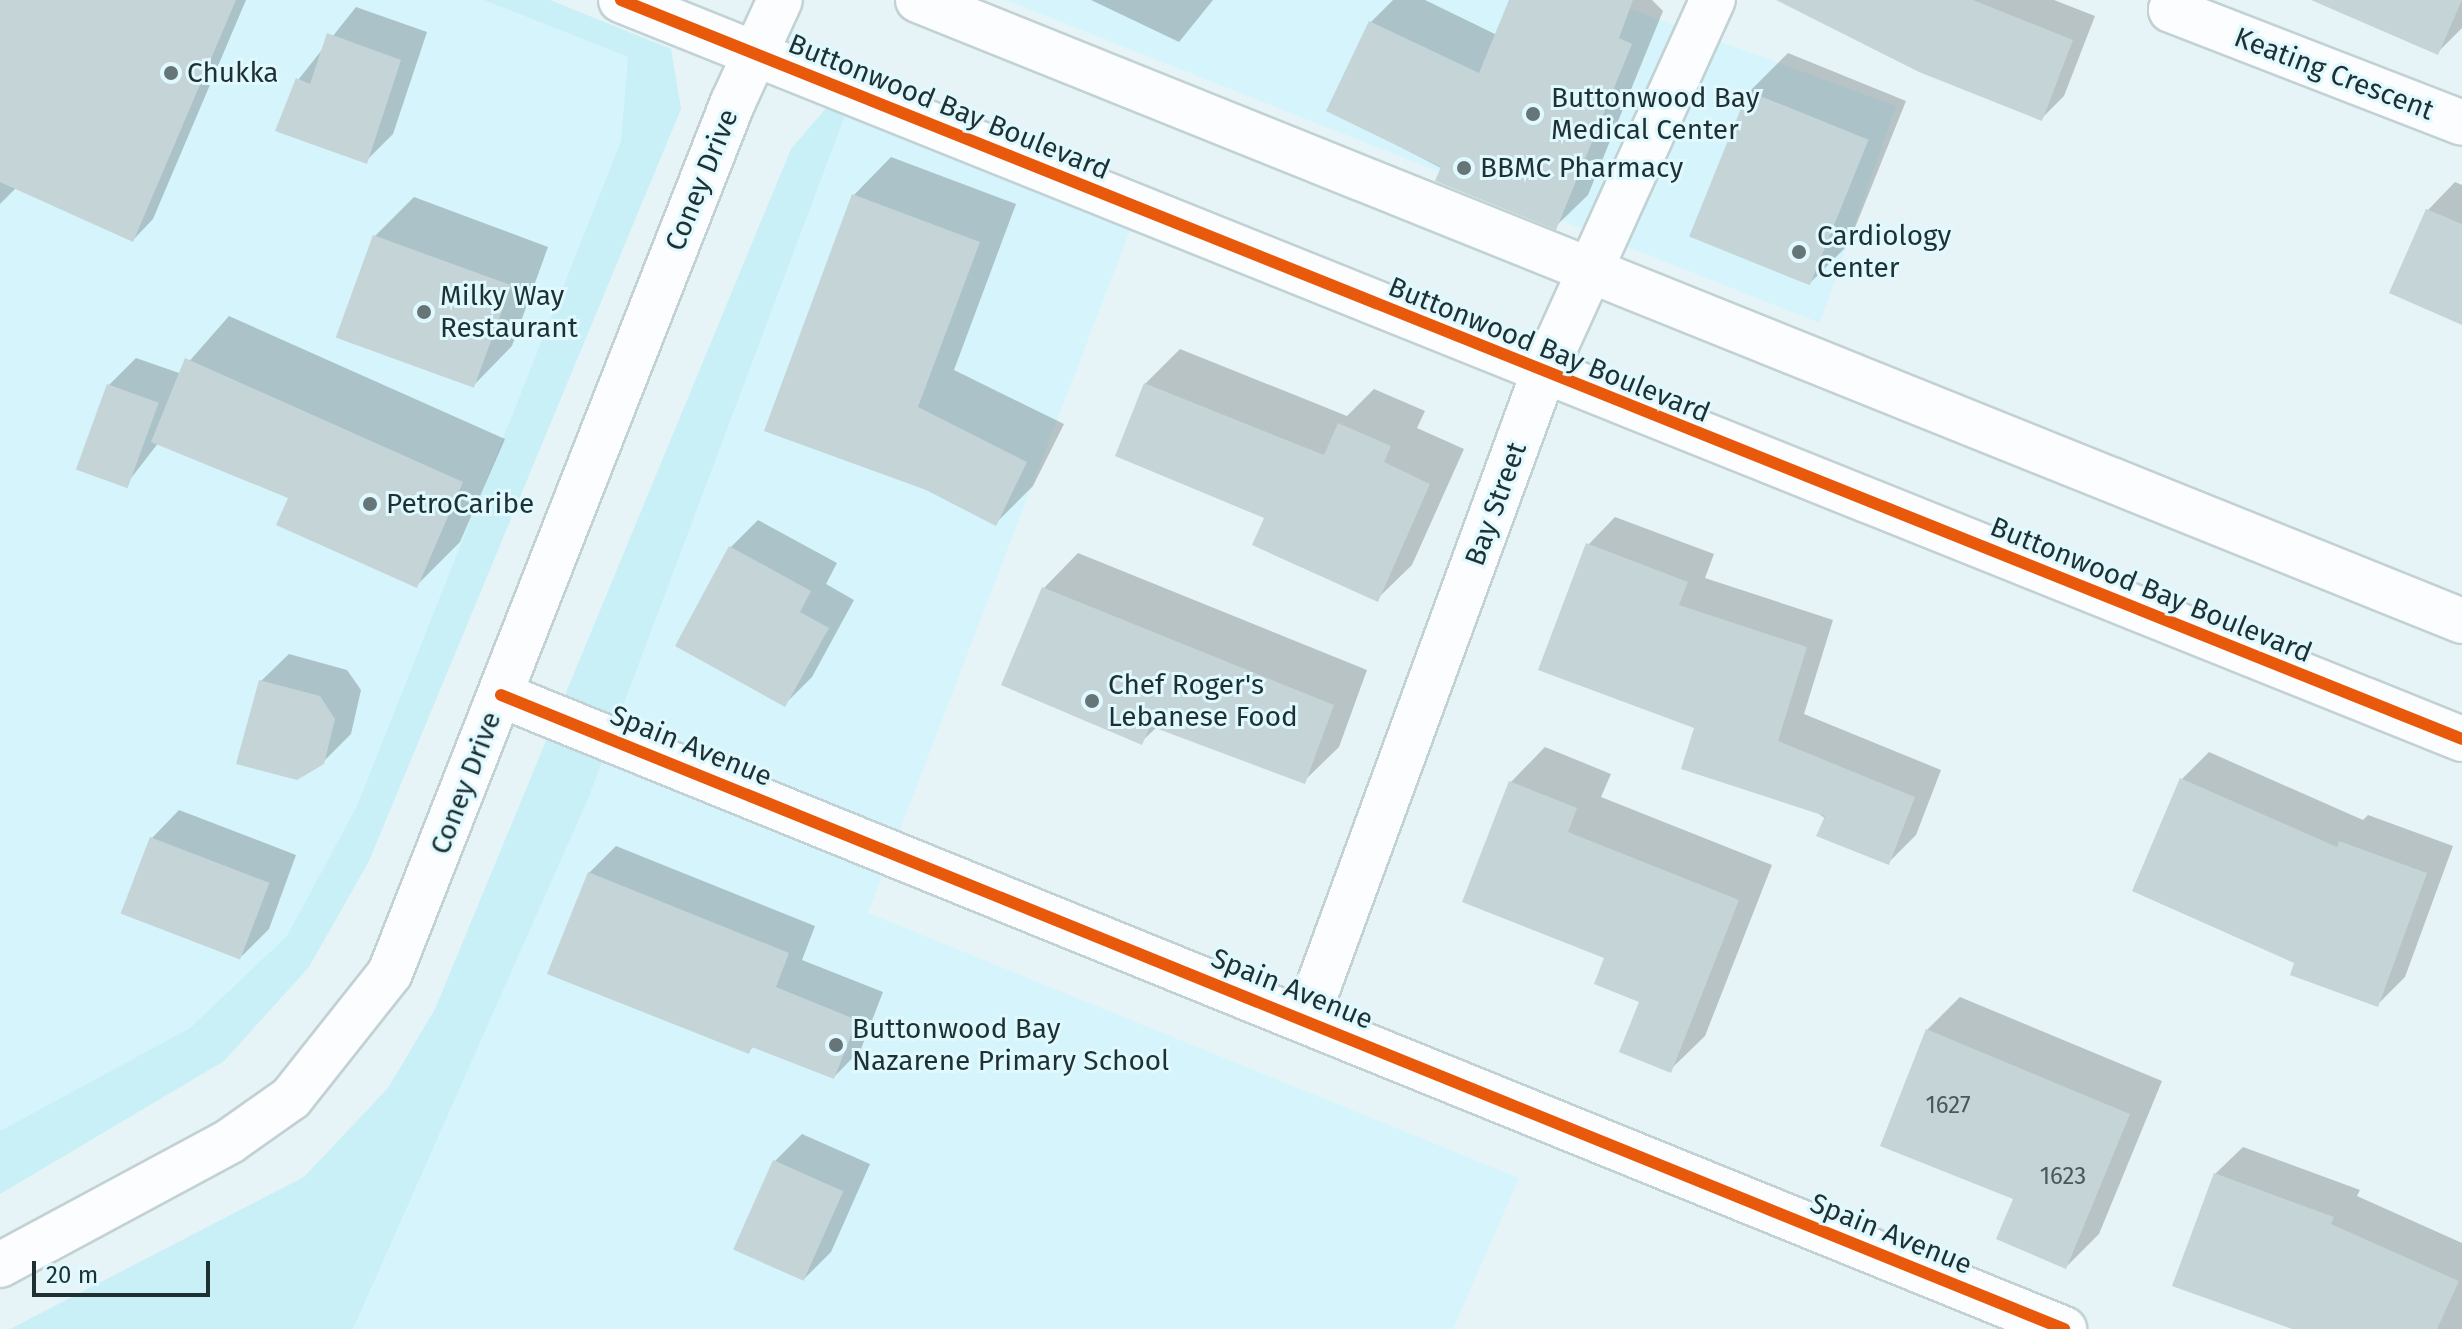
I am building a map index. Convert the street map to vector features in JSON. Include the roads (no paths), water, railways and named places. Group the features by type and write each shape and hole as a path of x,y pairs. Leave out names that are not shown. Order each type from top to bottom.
{"street":[{"name":"Buttonwood Bay Boulevard","path":"621,0 1543,374 2462,739"},
{"name":"Coney Drive","path":"0,1265 230,1141 291,1098 390,973 780,0"},
{"path":"918,0 1584,274 2462,621"},
{"name":"Bay Street","path":"1306,1020 1543,374 1584,274 1713,0"},
{"name":"Keating Crescent","path":"2176,0 2171,10 2462,123"},
{"name":"Spain Avenue","path":"501,695 2064,1329"}],"place":[{"name":"Chukka","path":"171,73"},
{"name":"Buttonwood Bay Medical Center","path":"1533,114"},
{"name":"BBMC Pharmacy","path":"1464,168"},
{"name":"Cardiology Center","path":"1799,252"},
{"name":"Milky Way Restaurant","path":"424,312"},
{"name":"PetroCaribe","path":"370,504"},
{"name":"Chef Roger's Lebanese Food","path":"1092,701"},
{"name":"Buttonwood Bay Nazarene Primary School","path":"836,1045"}]}
